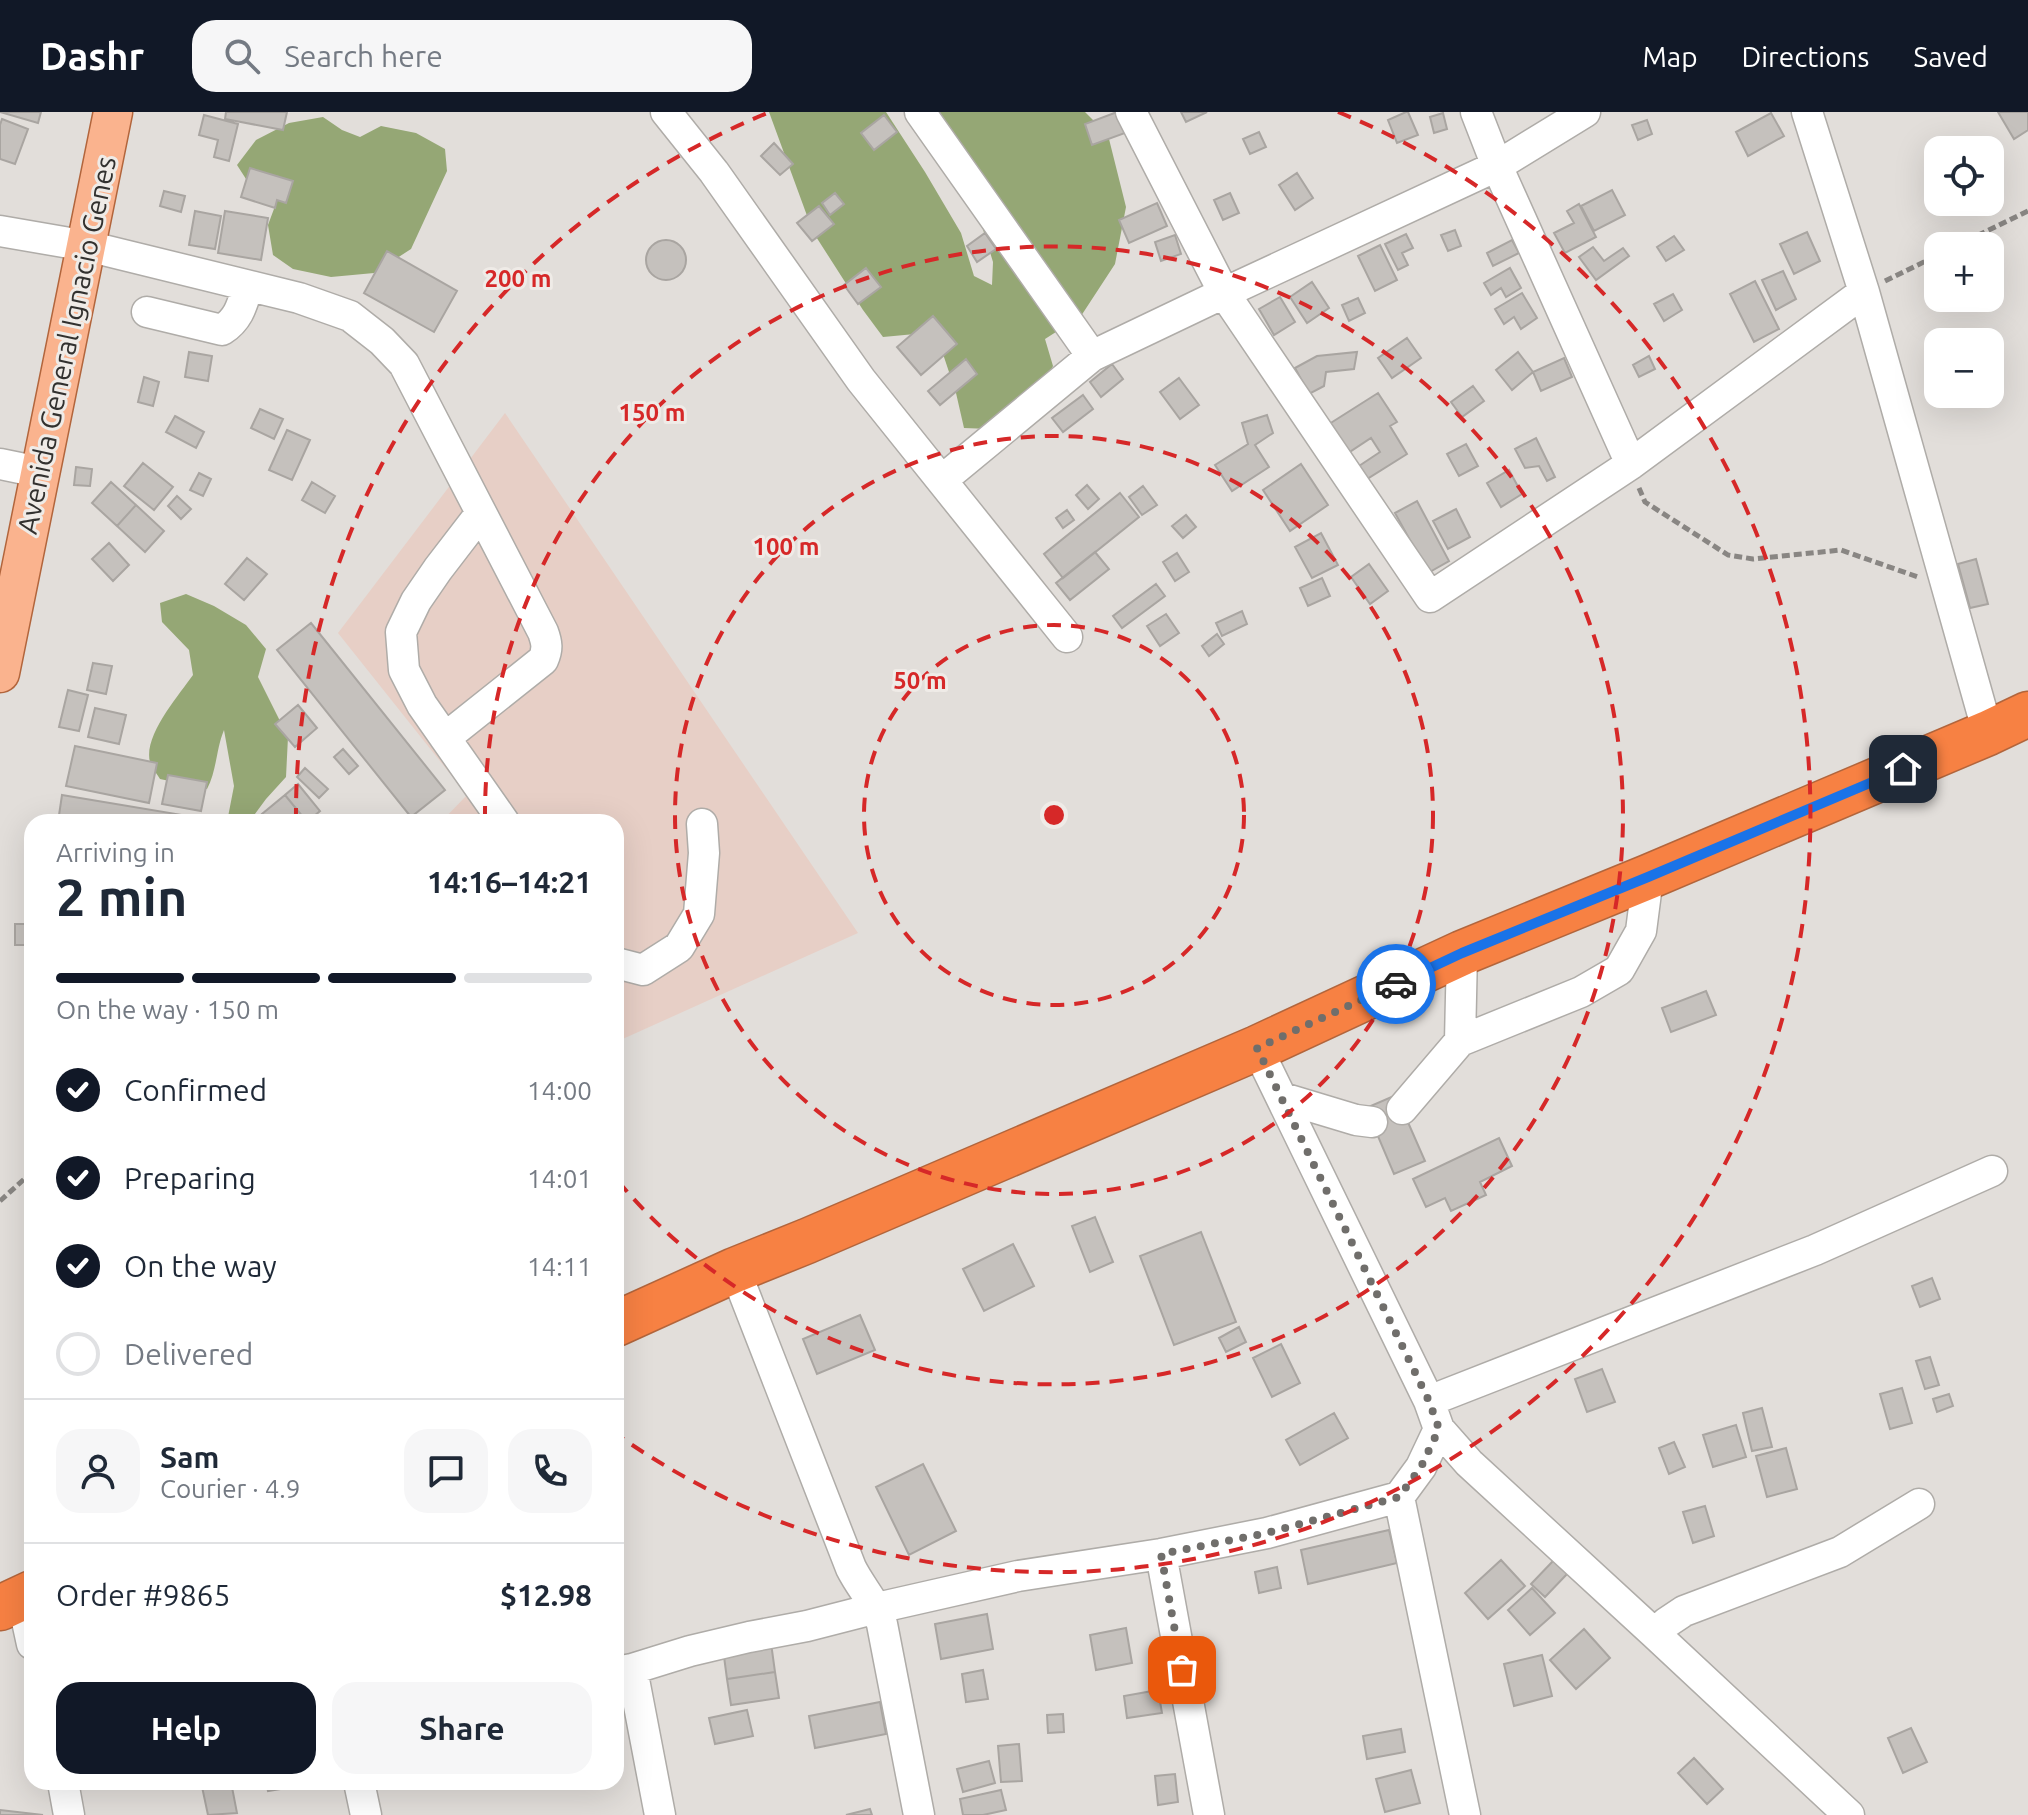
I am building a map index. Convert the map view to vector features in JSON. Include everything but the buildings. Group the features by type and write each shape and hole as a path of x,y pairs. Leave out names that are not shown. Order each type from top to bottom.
{"highway":[{"path":"624,1320 1257,1048 1462,953 2028,714"}],"main road":[{"name":"Avenida General Ignacio Genes","path":"0,673 113,112"}],"street":[{"path":"666,112 714,172 861,380 1067,637"},
{"path":"920,112 1092,356"},
{"path":"1131,112 1224,293 1430,597 1631,464 1864,292"},
{"path":"1476,112 1497,166 1631,464"},
{"path":"942,480 1092,356 1497,166 1585,112"},
{"path":"1807,112 1864,292 1988,733"},
{"path":"0,231 87,246 299,298 350,316 382,341 404,364 543,632 547,650 543,660 445,738"},
{"path":"147,312 222,330 236,318 248,286"},
{"path":"0,464 39,472"},
{"path":"481,513 416,601 401,632 404,670 422,705 498,814"},
{"path":"624,965 643,970 679,947 699,914 704,853 702,824"},
{"path":"1402,1109 1460,1041 1581,992 1619,970 1641,931 1648,877"},
{"path":"1460,1041 1462,953"},
{"path":"1257,1048 1434,1415 1469,1463 1849,1815"},
{"path":"1283,1098 1372,1122"},
{"path":"1434,1415 1992,1171"},
{"path":"735,1270 851,1568 877,1608 919,1815"},
{"path":"660,1815 624,1671 690,1651 1018,1576 1161,1554 1267,1533 1399,1497 1421,1467 1434,1415"},
{"path":"1399,1497 1465,1815"},
{"path":"1655,1634 1684,1611 1840,1552 1919,1504"},
{"path":"1161,1554 1209,1815"},
{"path":"17,1588 24,1614"},
{"path":"64,1790 69,1815"},
{"path":"361,1790 366,1815"}],"path":[{"path":"1985,232 2028,211"},
{"path":"1864,292 1924,262"},
{"path":"1631,464 1645,502 1728,555 1753,559 1841,550 1919,578"},
{"path":"0,1201 24,1179"}],"shaded area":[{"path":"505,413 858,933 624,1038 624,814 449,814 467,795 338,633"}],"green space":[{"path":"769,112 886,112 961,233 974,276 992,285 993,262 974,200 914,112 1085,112 1108,135 1126,207 1115,264 1081,316 1045,339 1053,366 1041,392 1016,430 964,428 940,345 915,334 883,337 813,232"},
{"path":"323,117 342,130 360,137 381,126 416,133 445,149 447,171 411,249 374,273 331,277 293,269 273,255 268,225 281,190 246,179 237,165 256,140 289,123"},
{"path":"186,594 214,606 246,625 266,649 258,677 288,737 286,777 255,814 229,814 234,786 224,730 207,789 160,779 150,762 149,752 157,728 193,675 189,650 162,622 160,603"}],"way so far":[{"path":"1182,1670 1161,1554 1267,1533 1399,1497 1421,1467 1439,1429 1429,1401 1257,1048 1396,984"}],"route":[{"path":"1396,984 1462,953 1903,769"}]}
